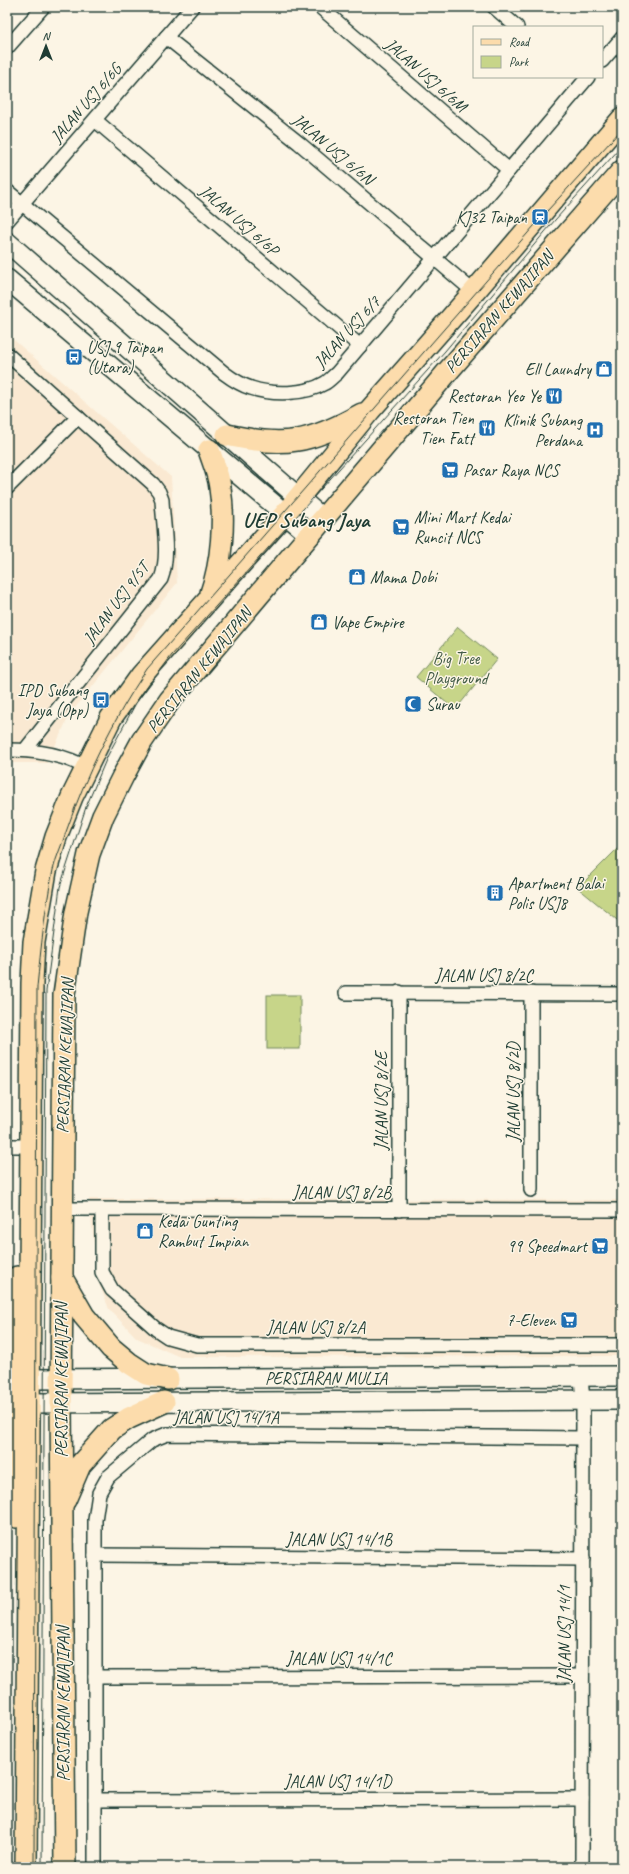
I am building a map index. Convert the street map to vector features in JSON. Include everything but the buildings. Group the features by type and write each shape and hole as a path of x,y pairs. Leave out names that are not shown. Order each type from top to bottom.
{"main road":[{"name":"PERSIARAN KEWAJIPAN","path":"26,1867 30,1403 30,1146 33,969 34,942 39,905 46,871 56,837 72,797 111,718 141,676 285,514 370,410 474,292 622,119"},
{"name":"PERSIARAN KEWAJIPAN","path":"65,1867 61,1403 64,995 76,912 89,854 103,816 123,776 142,741 170,700 449,370 622,171"},
{"path":"7,242 298,497 316,527"},
{"path":"11,286 210,450 285,514 316,527"},
{"path":"226,435 274,443 296,441 320,435 370,410"},
{"path":"208,601 219,565 222,514 220,488 210,450"},
{"name":"PERSIARAN KEWAJIPAN","path":"28,1635 17,1552 13,1452 13,1352 17,1268 30,1175"},
{"path":"62,1277 84,1316 111,1348 129,1363 146,1374 168,1379"},
{"name":"PERSIARAN MULIA","path":"30,1379 622,1376"},
{"name":"PERSIARAN MULIA","path":"30,1403 622,1400"},
{"path":"62,1507 80,1465 112,1429 129,1418 164,1402"}],"street":[{"path":"8,44 42,7"},
{"name":"JALAN USJ 6/6G","path":"7,221 96,120 192,7"},
{"name":"JALAN USJ 6/6M","path":"320,7 509,170"},
{"path":"494,7 516,26"},
{"name":"JALAN USJ 6/6N","path":"166,37 299,143 474,292"},
{"path":"603,60 622,38"},
{"name":"JALAN USJ 6/7","path":"7,191 224,373 237,382 252,389 271,392 290,392 310,389 324,383 337,373 509,170 582,79"},
{"name":"JALAN USJ 6/6P","path":"96,120 360,346"},
{"name":"JALAN USJ 9/5T","path":"7,354 148,480 158,492 162,500 164,569 160,579 25,750"},
{"path":"7,488 78,417"},
{"path":"7,750 25,750 66,758 87,768"},
{"name":"JALAN USJ 8/2C","path":"346,992 622,994"},
{"name":"JALAN USJ 8/2E","path":"399,992 399,1210"},
{"name":"JALAN USJ 8/2D","path":"531,993 531,1190"},
{"path":"7,1146 30,1146"},
{"name":"JALAN USJ 8/2B","path":"62,1209 622,1210"},
{"name":"JALAN USJ 8/2A","path":"102,1209 102,1272 112,1290 156,1329 180,1341 197,1345 622,1345"},
{"name":"JALAN USJ 14/1","path":"581,1377 583,1401 582,1867"},
{"name":"JALAN USJ 14/1A","path":"95,1867 95,1520 99,1493 108,1477 152,1440 167,1434 583,1438"},
{"name":"JALAN USJ 14/1B","path":"95,1555 583,1559"},
{"name":"JALAN USJ 14/1C","path":"95,1677 582,1676"},
{"name":"JALAN USJ 14/1D","path":"95,1800 582,1799"}],"shaded area":[{"path":"7,334 171,477 177,583 70,714 47,763 7,763"},
{"path":"89,1199 622,1200 622,1356 180,1357 137,1338 109,1309 98,1281"}],"green space":[{"name":"Big Tree Playground","path":"458,627 497,659 455,710 416,677"},
{"path":"622,844 622,924 578,888"},
{"path":"267,995 300,995 300,1049 267,1049"}],"tram line":[{"path":"34,1867 37,987 45,913 56,860 91,768 123,708 147,669 548,210 622,129"},
{"path":"42,1867 46,991 60,887 86,807 108,755 136,703 172,655 445,351 555,220 622,146"}],"place":[{"name":"KJ32 Taipan","path":"540,217"},
{"name":"USJ 9 Taipan (Utara)","path":"74,357"},
{"name":"Ell Laundry","path":"604,369"},
{"name":"Restoran Yeo Ye","path":"554,396"},
{"name":"Restoran Tien Tien Fatt","path":"487,428"},
{"name":"Klinik Subang Perdana","path":"595,430"},
{"name":"Pasar Raya NCS","path":"450,470"},
{"name":"Mini Mart Kedai Runcit NCS","path":"401,527"},
{"name":"Mama Dobi","path":"357,577"},
{"name":"Vape Empire","path":"319,622"},
{"name":"IPD Subang Jaya (Opp)","path":"101,700"},
{"name":"Surau","path":"413,704"},
{"name":"Apartment Balai Polis USJ8","path":"495,893"},
{"name":"Kedai Gunting Rambut Impian","path":"145,1231"},
{"name":"99 Speedmart","path":"600,1246"},
{"name":"7-Eleven","path":"569,1320"}],"district":[{"name":"UEP Subang Jaya","path":"306,520"}]}
